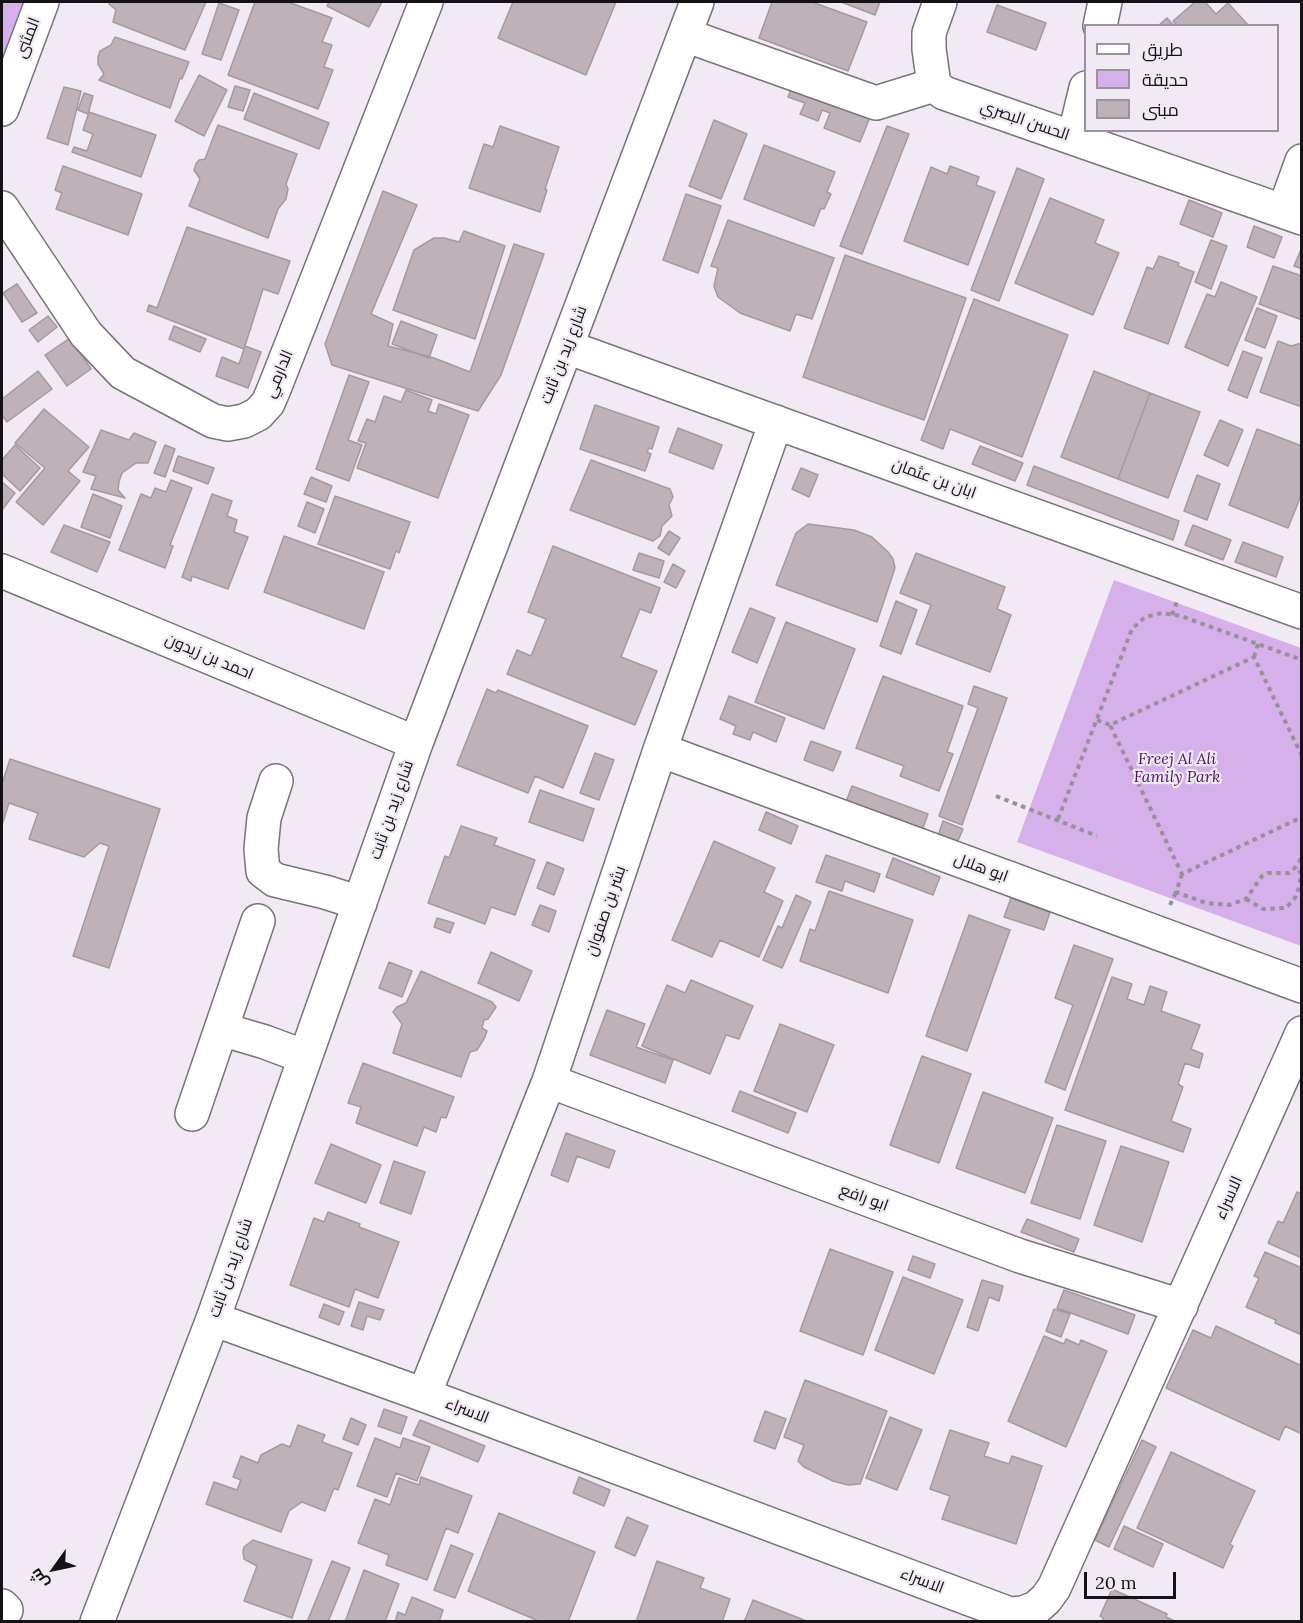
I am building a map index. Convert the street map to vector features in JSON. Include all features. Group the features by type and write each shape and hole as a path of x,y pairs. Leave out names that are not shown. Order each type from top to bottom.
{"street":[{"name":"المثنى","path":"2,109 42,2"},
{"name":"الدارمي","path":"2,208 86,333 123,373 213,421 228,424 244,422 258,414 268,403 426,2"},
{"name":"شارع زيد بن ثابت","path":"97,1622 213,1320 416,743 697,2"},
{"path":"685,35 876,103 934,85 929,33 940,2"},
{"path":"1100,24 1106,2"},
{"name":"الحسن البصري","path":"934,85 944,93 1293,215"},
{"path":"1074,138 1084,96"},
{"path":"1293,215 1302,161"},
{"name":"ابان بن عثمان","path":"567,347 1302,612"},
{"name":"بشر بن صفوان","path":"424,1395 549,1080 660,750 777,422"},
{"name":"احمد بن زيدون","path":"2,571 416,743"},
{"name":"ابو هلال","path":"660,750 1302,986"},
{"path":"276,781 264,818 261,849 264,871 274,880 360,903"},
{"path":"192,1114 258,921"},
{"path":"221,1029 306,1057"},
{"name":"الاسراء","path":"213,1320 424,1395 1010,1614 1023,1613 1036,1608 1054,1588 1302,1034"},
{"name":"ابو رافع","path":"549,1080 1020,1256 1181,1306"}],"path":[{"path":"1058,819 1132,629 1145,617 1162,613 1181,616 1302,660"},
{"path":"1258,644 1254,657 1302,756"},
{"path":"1110,725 1254,657"},
{"path":"1097,720 1110,725 1182,874 1176,892 1215,904 1229,905 1246,899 1262,876 1268,873 1289,873 1302,857"},
{"path":"996,796 1097,836"},
{"path":"1182,874 1302,817"},
{"path":"1246,899 1263,909 1286,908 1295,898 1299,888 1301,874 1297,866"}],"green space":[{"path":"2,2 35,2 2,88"},
{"name":"Freej Al Ali Family Park","path":"1114,580 1301,648 1301,946 1017,842"}],"building":[{"path":"109,2 206,2 185,50 113,22 116,10"},
{"path":"255,2 288,2 332,18 322,42 332,45 324,67 333,70 318,109 228,75"},
{"path":"329,2 382,2 369,27 327,6"},
{"path":"513,2 616,2 586,75 498,38"},
{"path":"772,2 812,2 867,22 848,71 759,38"},
{"path":"841,2 880,2 875,15"},
{"path":"1195,2 1205,2 1216,14 1228,3 1247,24 1175,24 1173,21"},
{"path":"219,3 239,10 221,60 202,54"},
{"path":"997,5 1046,23 1036,50 987,32"},
{"path":"1167,18 1172,24 1160,24"},
{"path":"115,37 189,62 182,79 180,78 170,108 99,80 104,74 98,64 100,51 111,45"},
{"path":"199,75 227,90 204,136 175,121"},
{"path":"235,86 250,90 243,111 228,107"},
{"path":"792,86 870,117 860,142 824,128 830,113 822,110 818,121 800,114 805,103 788,97"},
{"path":"64,87 81,91 68,145 47,138"},
{"path":"84,93 93,96 88,114 78,110"},
{"path":"254,93 329,123 319,149 244,119"},
{"path":"89,112 156,135 141,177 72,152 74,147 87,151 93,134 83,130"},
{"path":"714,120 747,134 721,199 689,186"},
{"path":"218,125 297,154 286,184 288,189 286,199 278,209 268,238 189,206 200,179 194,170 196,164 199,160 205,159"},
{"path":"500,126 559,147 540,212 469,188 484,144 493,147"},
{"path":"887,126 909,134 862,254 840,246"},
{"path":"764,145 835,172 827,192 831,194 824,209 821,208 814,226 744,199"},
{"path":"63,166 142,194 128,235 56,209 62,193 55,190"},
{"path":"950,166 979,177 976,185 995,192 968,265 904,241 931,167 947,174"},
{"path":"1017,168 1044,179 999,301 971,290"},
{"path":"383,191 417,205 371,314 393,324 388,346 434,358 470,372 514,244 544,254 501,375 478,411 332,365 325,344"},
{"path":"686,194 721,206 698,273 663,260"},
{"path":"1050,198 1104,220 1095,243 1119,253 1093,315 1015,283"},
{"path":"1189,200 1222,213 1213,237 1180,224"},
{"path":"728,220 834,258 812,319 796,314 790,331 740,313 718,297 714,286 718,268 711,266"},
{"path":"1254,226 1282,237 1274,258 1247,247"},
{"path":"187,227 290,261 278,294 263,289 244,349 147,311 149,305 157,308"},
{"path":"464,231 505,246 475,339 393,310 414,250 434,238 459,242"},
{"path":"1211,240 1227,246 1211,289 1195,282"},
{"path":"1302,247 1302,269 1294,266"},
{"path":"845,255 966,298 924,420 803,377"},
{"path":"1159,256 1179,263 1178,266 1194,272 1168,344 1124,328 1147,267 1153,269"},
{"path":"1273,266 1302,276 1302,320 1259,304"},
{"path":"1221,282 1257,297 1228,366 1185,347 1207,294 1215,297"},
{"path":"17,284 37,313 22,322 3,293"},
{"path":"974,299 1068,335 1022,457 950,429 943,449 921,440"},
{"path":"1257,308 1277,316 1265,348 1245,340"},
{"path":"48,316 57,327 38,342 29,330"},
{"path":"401,321 437,335 429,358 392,344"},
{"path":"174,326 206,339 200,352 169,339"},
{"path":"70,338 91,369 67,386 45,355"},
{"path":"1278,341 1291,346 1302,343 1302,407 1260,392"},
{"path":"245,346 261,352 248,388 216,376 222,357 239,364"},
{"path":"1243,351 1262,358 1247,398 1228,390"},
{"path":"38,371 52,389 7,422 2,415 2,399"},
{"path":"1094,371 1150,393 1118,479 1061,457"},
{"path":"349,375 369,382 348,440 362,445 349,481 316,469"},
{"path":"406,390 432,400 428,411 436,414 439,404 469,415 438,498 357,468 366,443 358,441 367,419 375,422 384,396 401,402"},
{"path":"1150,393 1200,412 1168,498 1118,479"},
{"path":"595,405 659,427 652,449 649,448 647,452 651,454 645,471 580,449"},
{"path":"44,409 89,447 68,471 80,481 43,525 16,502 45,468 15,443"},
{"path":"1220,420 1243,430 1228,466 1204,455"},
{"path":"678,428 722,445 713,469 669,452"},
{"path":"1257,429 1302,446 1302,493 1288,528 1229,505"},
{"path":"101,430 129,440 134,433 156,442 148,463 136,463 122,473 118,490 125,498 91,489 96,476 83,472"},
{"path":"15,445 40,468 20,491 2,474 2,460"},
{"path":"165,445 175,449 165,477 154,473"},
{"path":"980,446 1023,463 1015,481 972,464"},
{"path":"178,456 214,468 208,484 173,471"},
{"path":"591,460 670,489 673,497 669,505 672,516 662,526 660,536 653,541 570,510"},
{"path":"1034,466 1179,521 1173,540 1027,485"},
{"path":"801,468 818,475 809,497 792,489"},
{"path":"1197,475 1220,484 1207,520 1184,511"},
{"path":"311,477 332,486 326,502 304,494"},
{"path":"171,480 192,488 170,545 173,546 165,568 119,550 141,494 151,498 155,488 166,492"},
{"path":"2,482 15,493 2,510"},
{"path":"93,494 122,506 110,538 81,527"},
{"path":"212,494 232,501 227,516 237,520 234,532 248,537 228,589 192,576 191,581 182,577"},
{"path":"335,496 410,522 399,553 396,551 390,569 318,544"},
{"path":"307,502 324,509 315,533 298,526"},
{"path":"808,524 854,530 872,537 893,559 895,568 877,622 776,585 796,533"},
{"path":"64,525 110,542 97,572 51,552"},
{"path":"1193,525 1231,540 1223,560 1185,545"},
{"path":"669,531 680,538 669,555 658,548"},
{"path":"284,536 384,572 364,629 264,592"},
{"path":"1243,542 1283,557 1276,577 1235,562"},
{"path":"553,546 660,588 651,613 640,609 621,657 657,671 635,725 507,674 517,650 531,656 546,619 528,612"},
{"path":"639,553 664,561 659,578 633,570"},
{"path":"916,553 1005,587 997,609 1011,615 990,672 916,644 931,605 900,593"},
{"path":"673,564 685,571 676,588 664,582"},
{"path":"896,601 917,610 901,654 880,646"},
{"path":"750,608 775,618 757,663 732,652"},
{"path":"786,622 855,649 824,729 755,702"},
{"path":"883,676 963,706 947,752 953,754 939,791 900,776 904,766 856,748"},
{"path":"974,686 1007,698 962,825 939,816 978,708 968,704"},
{"path":"487,689 496,693 498,690 588,726 563,788 535,776 528,793 457,765"},
{"path":"729,696 785,718 776,742 753,732 750,740 733,734 736,726 720,719"},
{"path":"811,741 841,752 833,771 804,760"},
{"path":"595,753 614,760 599,800 580,793"},
{"path":"10,759 160,809 109,968 73,956 109,846 100,843 84,857 29,839 38,813 9,803 2,825 2,784"},
{"path":"852,786 928,814 922,831 846,802"},
{"path":"540,790 594,809 583,841 529,822"},
{"path":"766,812 798,826 791,844 759,830"},
{"path":"943,821 963,829 957,843 938,836"},
{"path":"461,826 497,838 494,845 535,860 515,915 491,907 485,924 428,903 445,856 449,858"},
{"path":"714,841 775,868 764,892 783,901 759,957 720,940 712,957 672,940"},
{"path":"826,855 880,874 874,892 845,881 842,891 816,882"},
{"path":"893,858 940,877 933,895 886,877"},
{"path":"547,862 564,869 554,895 537,888"},
{"path":"829,891 913,920 888,993 800,961 810,929 815,931"},
{"path":"796,895 811,902 782,968 763,960 778,926 782,928"},
{"path":"1011,898 1050,912 1044,930 1004,917"},
{"path":"540,905 556,911 549,932 532,925"},
{"path":"969,915 1010,930 967,1051 926,1036"},
{"path":"437,918 454,923 450,933 434,927"},
{"path":"1074,945 1113,959 1065,1090 1045,1082 1073,1005 1055,998"},
{"path":"491,952 532,971 519,1001 478,983"},
{"path":"389,962 412,971 402,997 379,988"},
{"path":"421,971 492,1002 496,1007 488,1019 484,1020 482,1028 487,1031 485,1037 477,1050 470,1052 461,1077 393,1053 402,1024 393,1012 397,1007 406,1003"},
{"path":"1112,977 1132,984 1127,999 1144,1005 1150,986 1167,992 1161,1011 1200,1025 1191,1049 1203,1054 1199,1068 1185,1063 1178,1084 1183,1087 1171,1121 1191,1129 1183,1152 1065,1110"},
{"path":"691,980 753,1006 739,1039 726,1035 710,1074 642,1046 667,985 685,993"},
{"path":"607,1010 645,1024 636,1047 673,1060 665,1083 590,1055"},
{"path":"780,1024 834,1045 807,1112 754,1091"},
{"path":"922,1056 971,1074 939,1163 890,1145"},
{"path":"363,1063 454,1097 446,1118 441,1117 436,1132 424,1127 417,1146 356,1123 361,1107 348,1103"},
{"path":"740,1091 796,1113 788,1133 732,1111"},
{"path":"983,1092 1053,1118 1025,1193 956,1168"},
{"path":"1057,1125 1106,1141 1080,1219 1031,1203"},
{"path":"566,1133 615,1151 609,1168 577,1156 568,1182 551,1175"},
{"path":"331,1144 381,1165 366,1203 315,1183"},
{"path":"1121,1146 1169,1162 1142,1242 1094,1225"},
{"path":"394,1161 425,1172 411,1214 380,1203"},
{"path":"1297,1192 1302,1194 1302,1258 1268,1243 1278,1221 1283,1223"},
{"path":"328,1212 399,1242 378,1298 355,1289 349,1307 290,1285 314,1218 324,1222"},
{"path":"1027,1219 1079,1239 1074,1252 1021,1232"},
{"path":"830,1249 893,1272 863,1355 800,1331"},
{"path":"1265,1252 1302,1268 1302,1335 1246,1307 1259,1278 1254,1276"},
{"path":"913,1256 935,1264 930,1278 908,1270"},
{"path":"903,1277 963,1300 934,1374 875,1350"},
{"path":"982,1280 1003,1286 999,1301 989,1297 978,1331 967,1327"},
{"path":"1064,1290 1135,1315 1128,1334 1057,1308"},
{"path":"359,1302 384,1310 380,1320 367,1316 363,1330 351,1326"},
{"path":"324,1304 344,1312 339,1325 319,1317"},
{"path":"1054,1309 1070,1314 1061,1337 1046,1331"},
{"path":"1216,1326 1302,1366 1302,1434 1285,1426 1279,1440 1166,1388 1193,1330 1211,1338"},
{"path":"1044,1336 1064,1344 1066,1339 1079,1345 1081,1340 1107,1351 1066,1447 1008,1421"},
{"path":"805,1380 887,1411 860,1484 848,1485 833,1481 804,1467 798,1461 804,1445 784,1437"},
{"path":"384,1409 407,1417 401,1434 378,1426"},
{"path":"765,1411 786,1419 775,1449 754,1441"},
{"path":"890,1417 922,1430 897,1490 866,1478"},
{"path":"351,1418 366,1425 358,1445 343,1439"},
{"path":"420,1420 485,1446 478,1462 413,1435"},
{"path":"298,1425 325,1435 322,1442 352,1453 338,1490 334,1488 325,1511 302,1502 289,1511 281,1532 206,1504 214,1482 237,1490 241,1480 233,1477 241,1456 258,1463 261,1455 282,1444 290,1447"},
{"path":"950,1430 989,1443 984,1456 1009,1464 1012,1456 1042,1466 1016,1544 942,1519 950,1496 930,1489"},
{"path":"375,1438 400,1448 403,1438 430,1447 417,1481 396,1473 387,1497 357,1486"},
{"path":"1142,1440 1156,1447 1109,1547 1095,1540"},
{"path":"1171,1452 1255,1491 1230,1544 1233,1546 1223,1568 1137,1528"},
{"path":"421,1477 472,1496 458,1533 446,1528 427,1580 386,1565 389,1555 358,1543 375,1499 390,1505 399,1478 419,1485"},
{"path":"579,1477 610,1490 604,1506 573,1493"},
{"path":"499,1513 595,1552 568,1622 541,1622 468,1591"},
{"path":"627,1517 648,1526 635,1556 615,1547"},
{"path":"1124,1526 1163,1544 1153,1567 1114,1549"},
{"path":"253,1540 312,1560 292,1618 244,1601 257,1566 244,1559 243,1552 244,1547"},
{"path":"451,1545 473,1554 455,1598 434,1590"},
{"path":"332,1561 350,1568 328,1622 307,1622"},
{"path":"657,1561 704,1578 700,1588 730,1599 722,1622 636,1622"},
{"path":"364,1570 399,1584 385,1622 345,1622"},
{"path":"1112,1589 1167,1614 1166,1617 1177,1622 1102,1622 1103,1618 1100,1616"},
{"path":"412,1597 443,1610 439,1622 395,1622 398,1612 405,1615"},
{"path":"753,1600 804,1620 804,1622 744,1622"}]}
